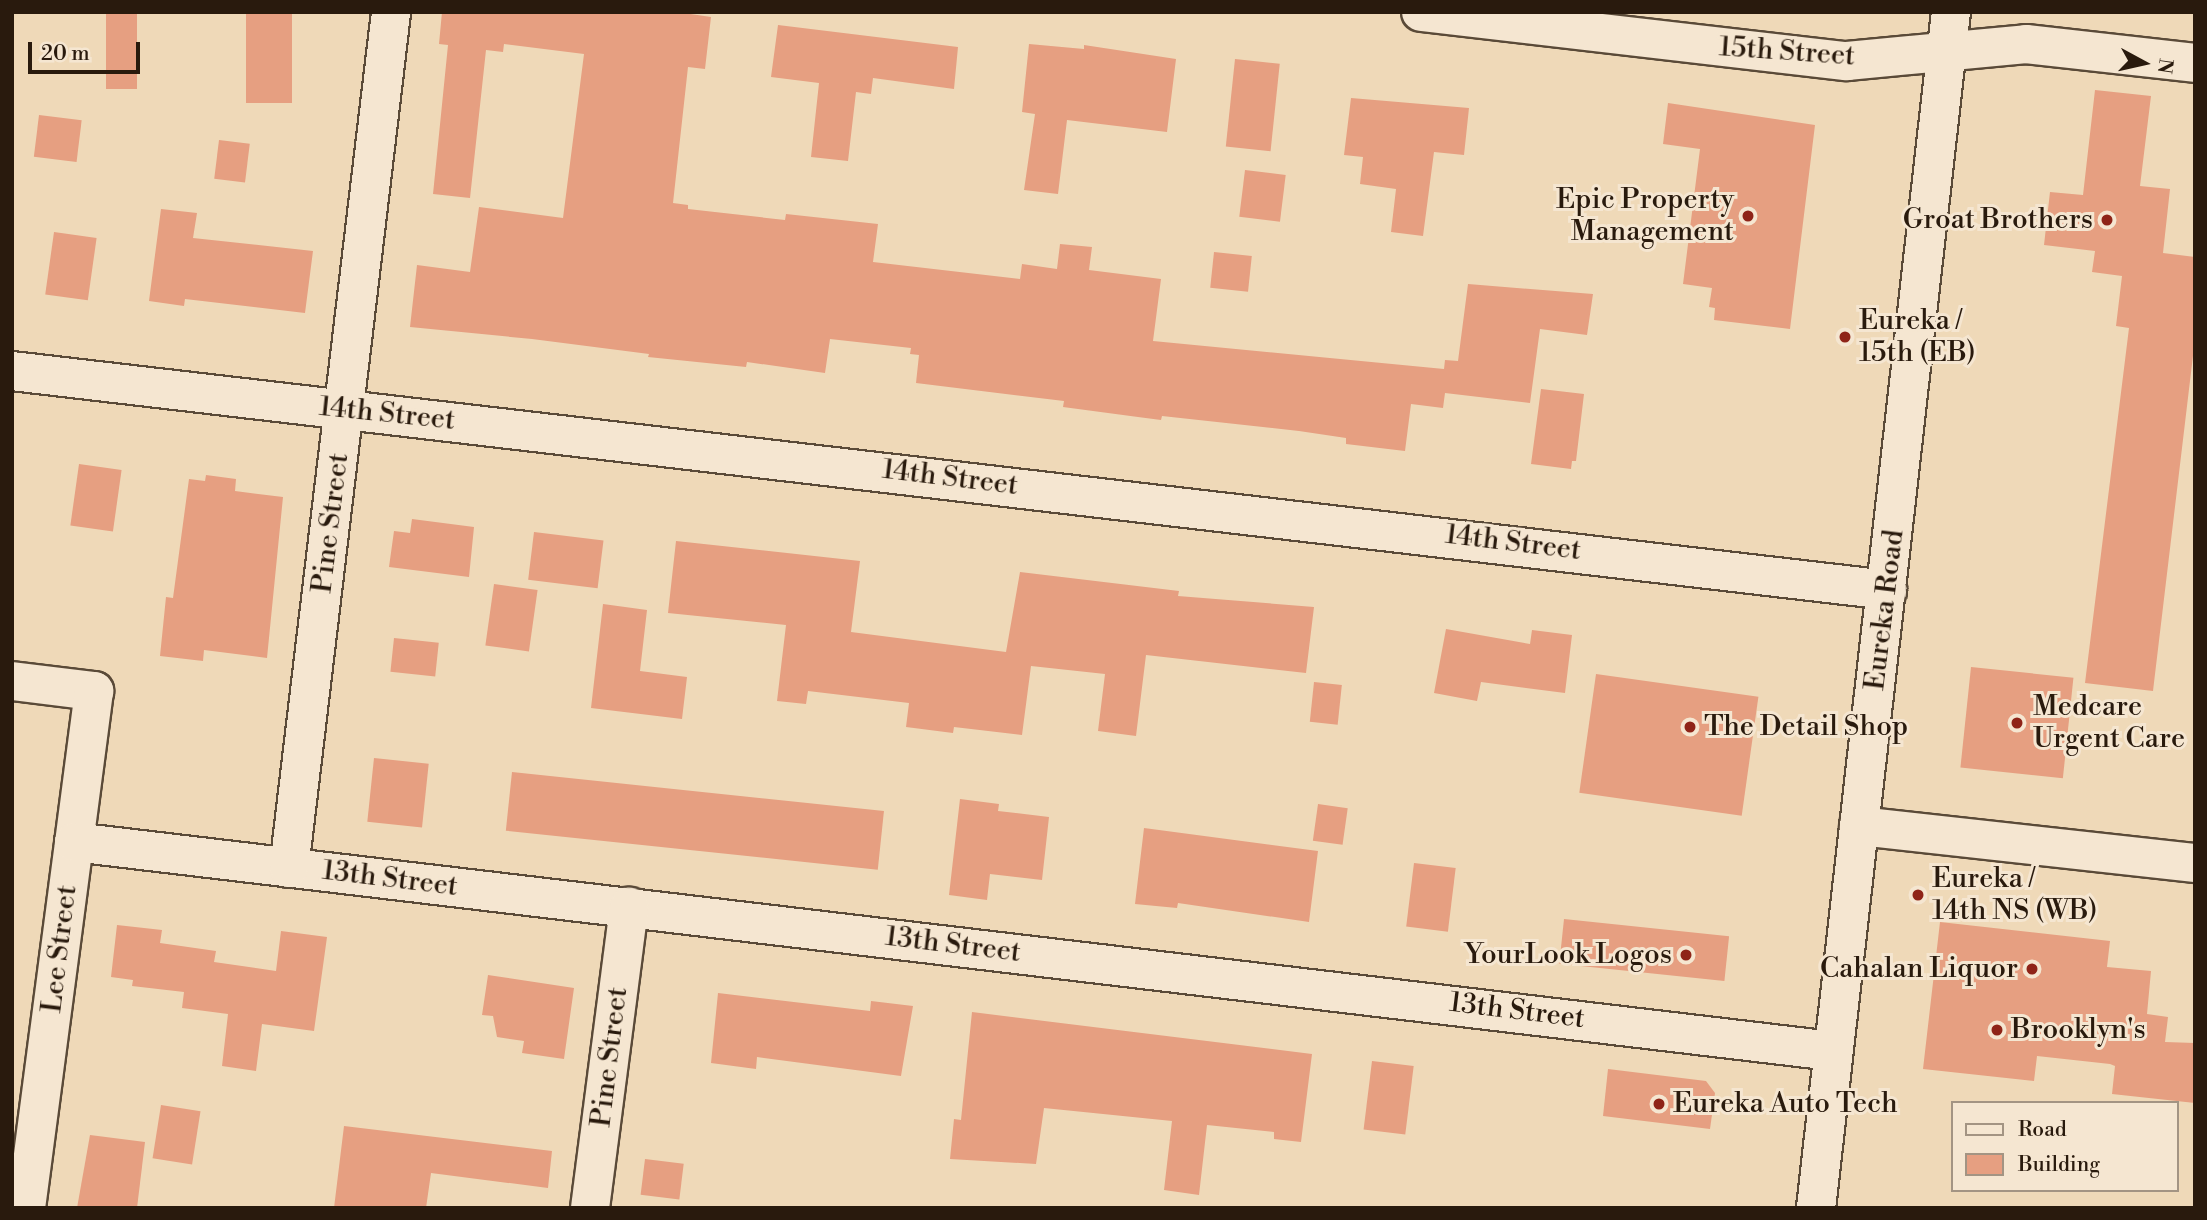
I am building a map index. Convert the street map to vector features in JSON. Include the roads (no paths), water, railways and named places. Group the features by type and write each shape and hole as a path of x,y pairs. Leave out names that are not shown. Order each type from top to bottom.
{"street":[{"name":"Pine Street","path":"289,867 391,12"},
{"name":"15th Street","path":"1421,12 1847,61 1949,31 2026,44 2195,63"},
{"name":"Eureka Road","path":"1816,1208 1888,590 1949,31"},
{"name":"14th Street","path":"12,371 1888,590"},
{"name":"Lee Street","path":"12,681 94,691 26,1208"},
{"path":"1859,826 2195,863"},
{"name":"13th Street","path":"74,842 1833,1051"},
{"name":"Pine Street","path":"590,1208 629,907"}],"place":[{"name":"Epic Property Management","path":"1748,216"},
{"name":"Groat Brothers","path":"2107,220"},
{"name":"Eureka / 15th (EB)","path":"1845,337"},
{"name":"Medcare Urgent Care","path":"2017,723"},
{"name":"The Detail Shop","path":"1690,727"},
{"name":"Eureka / 14th NS (WB)","path":"1918,895"},
{"name":"YourLook Logos","path":"1686,955"},
{"name":"Cahalan Liquor","path":"2032,969"},
{"name":"Brooklyn's","path":"1997,1030"},
{"name":"Eureka Auto Tech","path":"1659,1104"}]}
